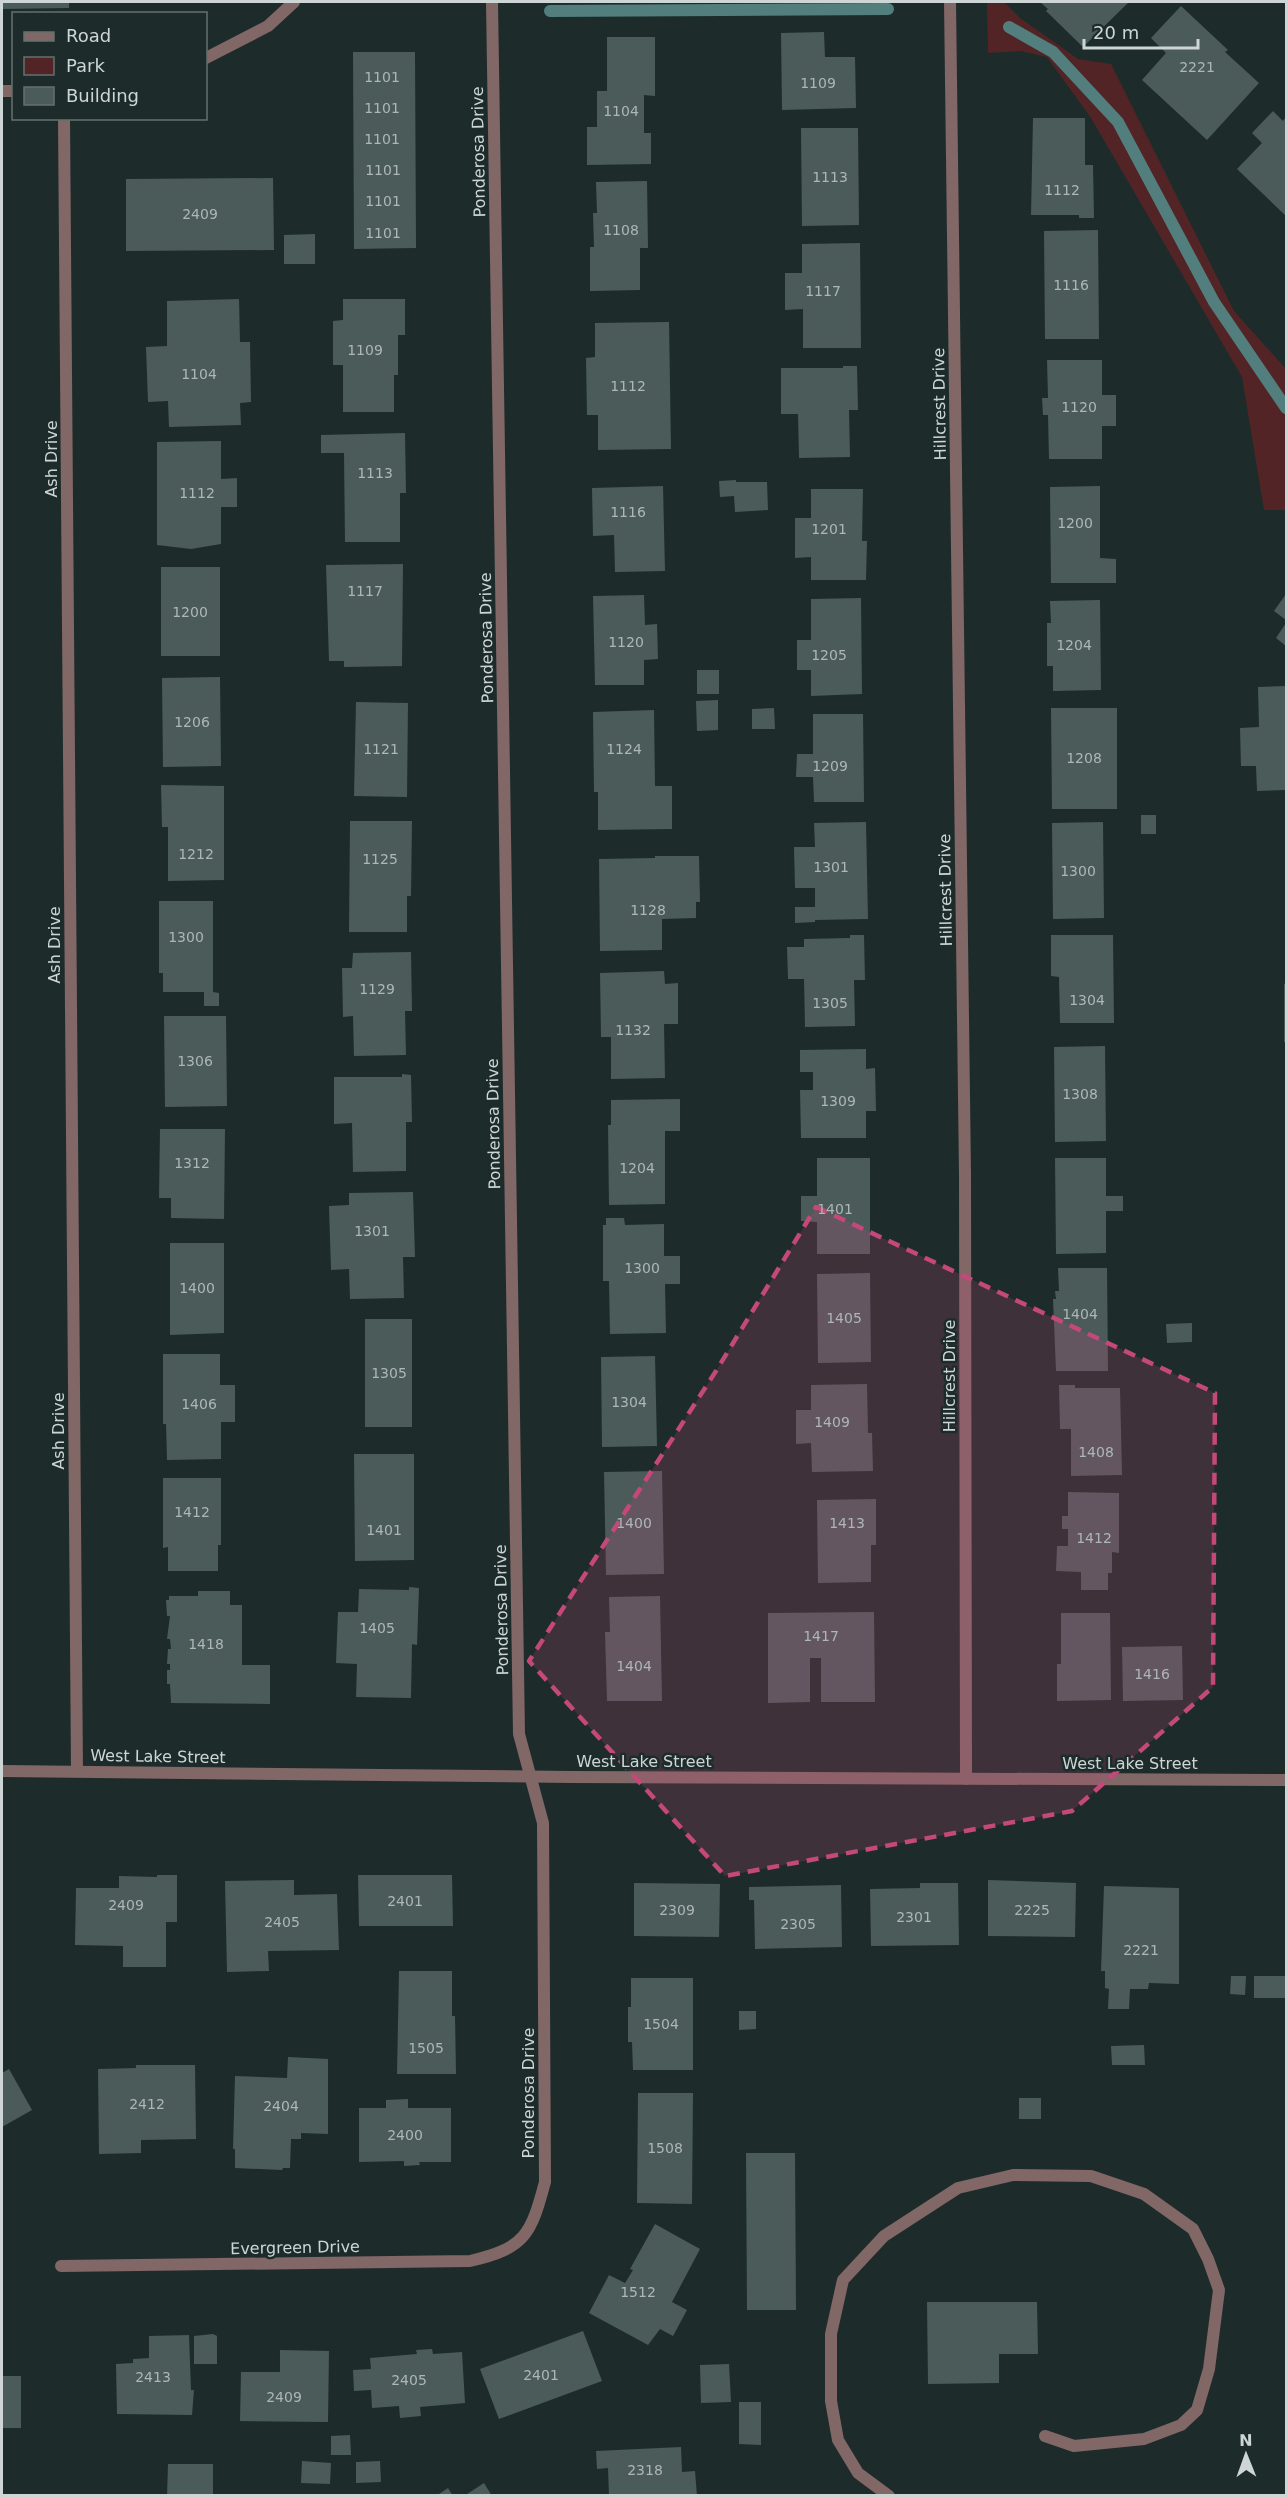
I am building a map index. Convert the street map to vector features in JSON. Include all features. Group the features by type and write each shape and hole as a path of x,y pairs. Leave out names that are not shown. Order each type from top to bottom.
{"street":[{"path":"207,57 268,26 294,2"},
{"name":"Ponderosa Drive","path":"492,2 519,1734 543,1823 545,2182 536,2216 523,2239"},
{"name":"Hillcrest Drive","path":"950,2 965,1174 966,1779"},
{"name":"Ash Drive","path":"64,120 77,1771"},
{"name":"West Lake Street","path":"2,1772 1287,1780"},
{"path":"889,2496 858,2474 838,2440 831,2401 831,2334 843,2280 884,2236 958,2188 1013,2175 1091,2176 1144,2194 1193,2229 1208,2259 1219,2289 1209,2369 1197,2410 1181,2425 1144,2439 1074,2445 1045,2436"},
{"name":"Evergreen Drive","path":"62,2266 470,2260 497,2254 523,2239"}],"highlighted area":[{"path":"816,1207 1215,1393 1213,1687 1072,1811 725,1876 529,1661 716,1371"}],"green space":[{"path":"987,2 1004,2 1020,18 1078,59 1111,64 1234,311 1286,369 1286,510 1264,510 1242,377 1091,118 1047,57 1021,51 988,53"}],"building":[{"path":"2,2 69,2 69,8 2,9"},
{"path":"1040,2 1129,2 1083,47 1046,11 1048,9"},
{"path":"1181,6 1228,50 1225,52 1259,83 1207,140 1142,80 1166,53 1151,38"},
{"path":"824,32 825,57 855,57 856,108 782,110 781,33"},
{"path":"607,37 655,37 655,96 644,95 644,133 651,133 651,164 587,165 587,127 597,127 597,91 607,91"},
{"path":"353,52 415,52 416,248 354,249"},
{"path":"1273,111 1283,121 1286,117 1286,216 1237,169 1262,143 1252,133"},
{"path":"1033,118 1085,118 1085,165 1093,165 1094,218 1079,218 1079,215 1031,215"},
{"path":"801,128 858,128 859,225 802,226"},
{"path":"273,178 274,250 126,251 126,179"},
{"path":"647,181 648,248 640,248 640,290 590,291 590,247 594,247 593,213 597,213 596,182"},
{"path":"1098,230 1099,339 1045,339 1044,231"},
{"path":"315,234 315,264 284,264 284,235"},
{"path":"860,243 861,348 803,348 803,309 785,310 785,273 802,273 802,244"},
{"path":"239,299 240,342 250,342 251,402 240,403 241,425 169,427 168,401 148,402 146,347 167,346 167,301"},
{"path":"343,299 405,299 405,335 398,335 398,375 394,375 394,412 343,412 343,365 333,365 333,321 343,320"},
{"path":"669,322 671,449 598,450 598,415 587,415 586,358 595,357 595,323"},
{"path":"1047,360 1102,360 1102,395 1116,395 1116,426 1102,426 1102,459 1049,459 1048,415 1043,415 1042,398 1048,398"},
{"path":"843,366 857,366 858,410 849,410 850,457 799,458 798,414 781,414 781,368 843,368"},
{"path":"405,433 406,493 400,493 400,542 345,542 344,453 321,453 321,435"},
{"path":"221,441 221,479 237,478 237,507 221,507 221,544 191,549 157,545 157,442"},
{"path":"736,480 736,482 767,482 768,510 735,512 734,496 720,497 719,481"},
{"path":"663,486 665,571 615,572 614,535 593,536 592,488"},
{"path":"1100,486 1100,558 1116,559 1116,583 1051,583 1050,487"},
{"path":"811,489 863,489 862,541 867,541 866,580 811,580 811,557 795,558 795,518 811,518"},
{"path":"403,564 402,666 344,667 344,661 329,661 326,565"},
{"path":"161,567 220,567 220,656 161,656"},
{"path":"1286,594 1286,620 1274,611"},
{"path":"644,595 645,625 657,624 658,659 644,660 644,685 595,685 593,596"},
{"path":"861,598 862,694 811,696 811,670 797,670 797,640 811,640 811,599"},
{"path":"1100,600 1101,690 1053,691 1053,666 1047,666 1047,623 1051,623 1050,601"},
{"path":"1286,623 1286,646 1276,638"},
{"path":"697,670 719,670 719,694 697,694"},
{"path":"220,677 221,766 163,767 162,678"},
{"path":"1286,686 1286,790 1257,791 1256,766 1241,766 1240,728 1259,727 1258,687"},
{"path":"718,700 718,730 697,731 696,701"},
{"path":"356,702 408,703 407,797 354,796"},
{"path":"774,708 775,729 752,729 752,709"},
{"path":"1051,708 1117,708 1117,809 1052,809"},
{"path":"654,710 655,786 672,786 672,829 598,830 598,792 594,792 593,712"},
{"path":"813,714 863,714 864,802 814,802 813,777 796,777 797,754 813,754"},
{"path":"161,785 224,786 224,880 168,881 168,827 162,827"},
{"path":"1141,815 1156,815 1156,834 1141,834"},
{"path":"350,821 412,821 411,896 407,896 407,932 349,932"},
{"path":"866,822 868,919 815,920 815,922 795,923 795,907 815,907 815,888 795,888 794,847 815,847 814,823"},
{"path":"1103,822 1104,918 1053,919 1052,823"},
{"path":"655,856 699,856 700,902 696,902 696,918 662,919 662,950 600,951 599,859 655,858"},
{"path":"159,901 213,901 213,992 219,993 219,1006 204,1006 204,992 163,992 163,973 159,973"},
{"path":"850,935 864,935 865,980 854,980 855,1026 805,1027 804,979 788,979 787,947 804,947 804,939 850,938"},
{"path":"1051,935 1113,935 1114,1023 1060,1023 1059,977 1051,976"},
{"path":"411,952 412,1011 405,1011 406,1055 354,1056 353,1016 343,1017 342,968 352,968 353,953"},
{"path":"664,971 665,984 678,983 678,1024 664,1024 665,1078 611,1079 611,1037 601,1037 600,973"},
{"path":"1286,983 1286,1042 1284,1042 1284,984"},
{"path":"164,1016 226,1016 227,1106 165,1107"},
{"path":"1105,1046 1106,1141 1055,1142 1054,1047"},
{"path":"866,1049 866,1069 875,1068 876,1111 866,1111 866,1138 801,1138 800,1090 813,1090 813,1072 800,1072 800,1050"},
{"path":"402,1074 411,1075 412,1122 406,1122 406,1171 353,1172 352,1123 334,1124 334,1077 402,1077"},
{"path":"680,1099 680,1131 665,1131 665,1204 609,1205 608,1125 611,1125 611,1100"},
{"path":"160,1129 225,1129 224,1219 171,1218 171,1198 159,1198"},
{"path":"817,1158 870,1158 870,1254 817,1254 817,1222 801,1221 801,1196 817,1196"},
{"path":"1055,1158 1106,1158 1106,1196 1123,1196 1123,1211 1106,1211 1106,1253 1056,1254"},
{"path":"413,1192 415,1257 403,1257 404,1298 350,1299 349,1269 331,1270 329,1206 349,1205 349,1193"},
{"path":"606,1218 624,1218 625,1225 664,1224 664,1256 680,1256 680,1284 665,1284 666,1333 610,1334 609,1281 603,1281 603,1225 606,1225"},
{"path":"170,1243 224,1243 224,1333 170,1335"},
{"path":"1058,1268 1107,1268 1108,1371 1056,1371 1053,1299 1056,1299 1055,1291 1059,1291"},
{"path":"870,1273 871,1362 818,1363 817,1274"},
{"path":"365,1319 412,1319 412,1427 365,1427"},
{"path":"1192,1323 1192,1342 1167,1343 1166,1324"},
{"path":"163,1354 220,1354 220,1385 235,1385 235,1422 221,1422 221,1459 167,1460 166,1424 163,1424"},
{"path":"655,1356 657,1446 602,1447 601,1357"},
{"path":"867,1384 868,1433 872,1433 873,1471 812,1472 811,1443 796,1444 796,1410 811,1410 811,1385"},
{"path":"1059,1385 1075,1385 1075,1388 1120,1388 1122,1475 1071,1476 1071,1429 1060,1429"},
{"path":"354,1454 414,1454 414,1560 355,1561"},
{"path":"662,1471 664,1574 606,1575 604,1472"},
{"path":"163,1478 221,1478 221,1545 218,1545 218,1571 168,1571 168,1547 163,1548"},
{"path":"1068,1492 1119,1493 1119,1553 1112,1552 1112,1573 1108,1573 1108,1590 1081,1590 1081,1572 1056,1571 1057,1546 1068,1546 1068,1529 1062,1529 1062,1516 1068,1516"},
{"path":"876,1499 876,1545 871,1545 871,1582 818,1583 817,1500"},
{"path":"409,1587 419,1588 417,1645 412,1644 411,1698 356,1697 357,1664 336,1663 338,1612 358,1612 359,1589 409,1590"},
{"path":"198,1591 230,1591 230,1605 242,1605 242,1665 270,1665 270,1704 171,1703 170,1684 167,1684 167,1670 170,1670 170,1664 167,1664 168,1649 171,1649 170,1639 167,1639 170,1616 167,1616 166,1600 169,1600 169,1596 198,1596"},
{"path":"660,1596 662,1701 607,1701 605,1632 610,1632 609,1597"},
{"path":"874,1612 875,1702 821,1702 821,1658 810,1658 810,1702 768,1703 768,1613"},
{"path":"1061,1613 1110,1613 1111,1700 1057,1701 1057,1664 1061,1664"},
{"path":"1182,1646 1183,1700 1123,1701 1122,1647"},
{"path":"157,1875 177,1875 177,1922 166,1922 166,1967 123,1967 123,1946 75,1945 76,1888 119,1888 119,1876 157,1877"},
{"path":"358,1875 452,1875 453,1926 359,1926"},
{"path":"294,1880 294,1895 337,1894 339,1950 268,1951 269,1971 227,1972 225,1881"},
{"path":"988,1880 1076,1883 1075,1937 988,1936"},
{"path":"634,1883 720,1884 719,1937 634,1936"},
{"path":"920,1883 958,1883 959,1945 871,1946 870,1889 920,1888"},
{"path":"841,1885 842,1947 755,1949 754,1900 749,1900 749,1887"},
{"path":"1104,1886 1179,1888 1179,1984 1149,1983 1148,1989 1130,1989 1129,2009 1108,2009 1109,1989 1105,1988 1105,1971 1101,1971"},
{"path":"399,1971 452,1971 456,2074 397,2074"},
{"path":"1231,1976 1246,1976 1245,1995 1230,1994"},
{"path":"1254,1976 1286,1976 1286,1998 1254,1998"},
{"path":"631,1978 693,1978 693,2070 633,2070 632,2042 628,2042"},
{"path":"739,2011 756,2011 756,2029 739,2030"},
{"path":"1144,2045 1145,2065 1112,2065 1111,2046"},
{"path":"288,2057 328,2059 328,2134 301,2133 301,2139 291,2139 290,2168 282,2170 235,2168 235,2149 233,2149 235,2076 287,2078"},
{"path":"136,2065 195,2065 196,2139 141,2140 141,2153 99,2154 98,2069 136,2068"},
{"path":"9,2069 32,2110 2,2127 2,2073"},
{"path":"638,2093 693,2093 692,2204 637,2203"},
{"path":"1019,2098 1041,2098 1041,2119 1019,2119"},
{"path":"408,2099 408,2108 451,2108 451,2162 419,2162 420,2165 404,2166 404,2161 359,2162 359,2108 386,2108 386,2100"},
{"path":"746,2153 795,2153 796,2310 747,2310"},
{"path":"655,2224 700,2249 672,2302 687,2310 673,2336 660,2329 648,2345 589,2313 609,2275 625,2283 633,2270 630,2269"},
{"path":"927,2302 1037,2302 1038,2354 999,2354 999,2383 928,2384"},
{"path":"583,2331 602,2381 499,2419 480,2369"},
{"path":"213,2334 217,2336 217,2364 194,2364 194,2336"},
{"path":"189,2335 191,2390 194,2390 192,2415 117,2414 116,2364 133,2363 133,2359 149,2358 149,2336"},
{"path":"432,2349 433,2354 462,2352 465,2403 420,2407 421,2416 400,2418 399,2406 372,2408 371,2390 354,2391 353,2370 371,2369 370,2358 417,2354 416,2350"},
{"path":"280,2350 329,2351 328,2422 240,2421 241,2372 280,2372"},
{"path":"729,2364 731,2402 701,2403 700,2365"},
{"path":"2,2376 21,2376 21,2428 2,2428"},
{"path":"739,2402 761,2402 761,2445 739,2444"},
{"path":"350,2435 351,2455 331,2455 331,2436"},
{"path":"681,2447 682,2472 695,2471 697,2496 609,2496 608,2468 597,2469 596,2451"},
{"path":"302,2461 331,2463 330,2484 301,2483"},
{"path":"380,2461 381,2482 356,2483 356,2462"},
{"path":"168,2464 213,2464 213,2496 167,2496"},
{"path":"484,2483 492,2496 464,2496"},
{"path":"448,2488 453,2496 436,2496"}],"waterway":[{"path":"550,11 888,9"},
{"path":"1009,27 1053,52 1118,122 1214,302 1286,408"}]}
